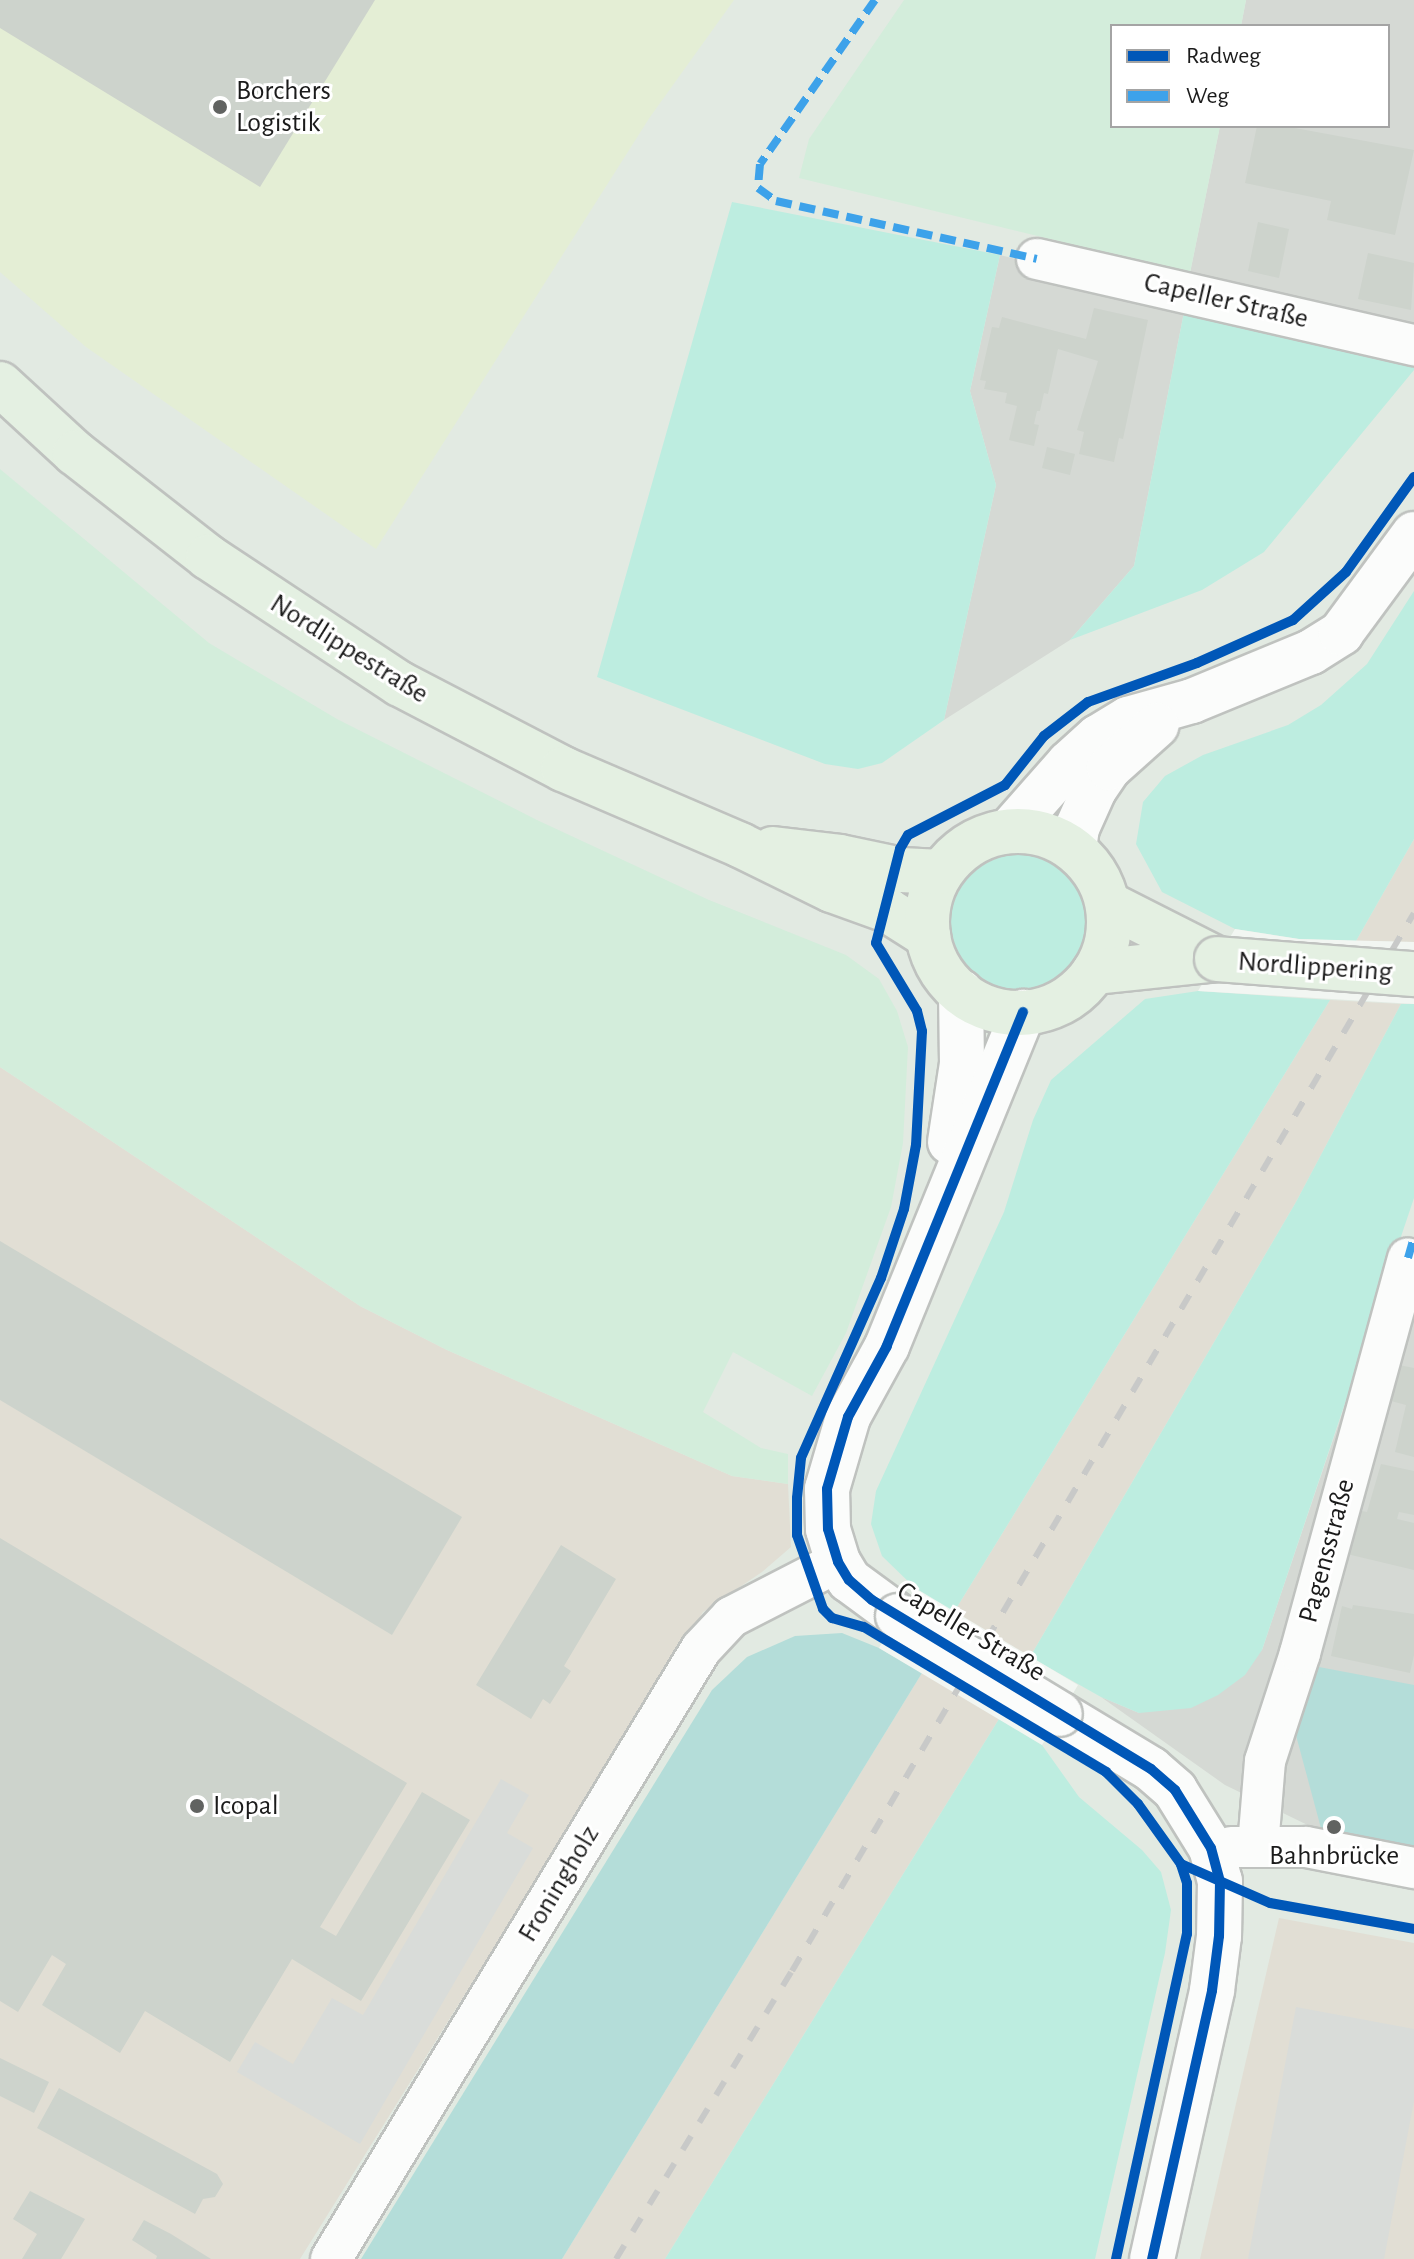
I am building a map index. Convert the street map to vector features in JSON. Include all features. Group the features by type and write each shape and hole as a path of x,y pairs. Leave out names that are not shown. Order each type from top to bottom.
{"main road":[{"name":"Nordlippestraße","path":"0,384 75,453 208,557 362,660 462,719 563,769 740,845 832,890 887,910 928,936"},
{"path":"1010,830 1040,832 1074,849 1096,873 1108,904 1108,939 1094,972 1072,996 1048,1010 1023,1012 990,1009 961,992 933,957 928,936 931,893 941,872 959,851 983,837 1010,830"},
{"name":"Nordlippestraße","path":"740,845 840,857 901,870 941,872"},
{"name":"Nordlippering","path":"1108,904 1217,959"},
{"name":"Nordlippering","path":"1094,972 1217,959 1414,974"}],"street":[{"name":"Capeller Straße","path":"1037,259 1414,345"},
{"path":"1010,830 1069,763 1098,737 1128,719 1192,701 1311,652 1341,633 1414,534"},
{"path":"1074,849 1084,810 1109,768 1149,730 1192,701"},
{"name":"Capeller Straße","path":"939,1211 962,1064 961,992"},
{"name":"Capeller Straße","path":"1023,1012 939,1211 887,1346 848,1417 835,1455 827,1503 828,1529 838,1562 849,1580 898,1616 1151,1769 1175,1790 1211,1848 1220,1881 1219,1936 1212,1991 1152,2259"},
{"name":"Pagensstraße","path":"1258,1846 1265,1761 1300,1653 1408,1258"},
{"name":"Froningholz","path":"331,2259 701,1649 731,1617 838,1562"},
{"path":"1211,1848 1306,1847 1414,1868"}],"shaded area":[{"path":"0,0 734,0 650,117 376,549 86,347 0,272"},
{"path":"904,0 1246,0 1241,24 1110,24 1110,128 1220,128 1190,273 799,178 809,139"},
{"path":"1246,0 1414,0 1414,329 1190,273 1220,128 1390,128 1390,24 1241,24"},
{"path":"732,202 1000,255 970,391 996,485 944,720 882,763 858,769 825,764 597,677"},
{"path":"1000,255 1186,302 1134,566 1070,640 944,720 996,485 970,391"},
{"path":"1186,302 1414,357 1414,370 1264,552 1202,590 1070,640 1134,566"},
{"path":"0,469 209,643 337,719 537,820 709,900 846,955 879,979 897,1011 908,1047 903,1143 891,1207 846,1333 812,1396 733,1352 703,1412 761,1448 788,1454 788,1484 732,1476 447,1350 360,1306 0,1067"},
{"path":"1414,591 1414,839 1356,941 1299,939 1235,929 1162,892 1136,844 1143,802 1165,776 1203,755 1288,725 1321,705 1367,664"},
{"path":"1414,839 1414,942 1356,941"},
{"path":"1021,854 1048,859 1071,875 1087,898 1092,925 1087,952 1071,975 1048,991 1021,996 994,991 971,975 955,952 950,925 955,898 971,875 994,859"},
{"path":"1198,991 1330,1000 954,1612 915,1588 882,1556 871,1524 876,1491 1004,1212 1033,1120 1051,1080 1145,999"},
{"path":"1330,1000 1401,1004 1296,1202 1030,1657 954,1612"},
{"path":"1401,1004 1414,1004 1414,1198 1262,1650 1245,1675 1218,1695 1191,1708 1139,1713 1101,1697 1030,1657 1296,1202"},
{"path":"0,1067 360,1306 447,1350 732,1476 788,1484 791,1547 762,1572 703,1612 300,2259 0,2259"},
{"path":"1401,1239 1414,1243 1414,1848 1322,1832 1225,1785 1101,1697 1139,1713 1262,1650"},
{"path":"842,1633 879,1648 922,1673 562,2259 361,2259 712,1690 747,1657 795,1636"},
{"path":"1319,1667 1414,1685 1414,1848 1322,1832 1290,1713"},
{"path":"922,1673 999,1719 665,2259 562,2259"},
{"path":"999,1719 1042,1745 1079,1797 1142,1850 1161,1872 1171,1910 1165,1953 1095,2259 665,2259"},
{"path":"501,1779 529,1795 507,1833 533,1848 360,2144 237,2072 255,2042 293,2064 332,1998 363,2015"},
{"path":"1279,1918 1414,1943 1414,2259 1200,2259"},
{"path":"1296,2007 1414,2029 1414,2101 1384,2259 1248,2259"}],"pier":[{"path":"1235,929 1299,939 1414,942 1414,1004 1198,991"},
{"path":"915,1588 1078,1685 1042,1745 879,1648"}],"building":[{"name":"Borchers Logistik","path":"0,0 375,0 260,187 0,28"},
{"path":"1257,128 1295,128 1414,150 1395,235 1327,220 1331,201 1245,183"},
{"path":"1258,222 1289,229 1279,278 1248,271"},
{"path":"1368,253 1414,263 1411,310 1358,299"},
{"path":"1094,308 1148,320 1123,439 1119,438 1114,462 1079,454 1084,432 1077,430 1098,361 1058,349 1048,394 1044,393 1040,411 1037,411 1034,424 1039,425 1034,446 1009,440 1017,406 1005,403 1007,393 984,389 986,381 980,380 992,327 999,328 1002,317 1086,339"},
{"path":"1047,447 1075,454 1070,475 1042,468"},
{"path":"0,1241 462,1517 392,1635 0,1400"},
{"path":"1399,1365 1414,1368 1414,1457 1395,1452 1406,1405 1391,1401"},
{"path":"1381,1464 1414,1471 1414,1515 1399,1512 1397,1519 1414,1523 1414,1570 1347,1554 1357,1510 1367,1512"},
{"name":"Icopal","path":"0,1538 407,1783 320,1927 336,1936 422,1792 470,1820 361,2001 292,1959 230,2062 145,2011 120,2053 42,2005 66,1964 52,1955 18,2012 0,2001"},
{"path":"561,1545 616,1579 564,1666 571,1671 550,1704 543,1699 531,1719 476,1685"},
{"path":"1353,1605 1414,1614 1414,1655 1410,1673 1331,1656 1342,1606 1352,1609"},
{"path":"0,2058 49,2082 34,2113 0,2096"},
{"path":"59,2088 217,2174 223,2184 215,2197 203,2199 195,2214 37,2128"},
{"path":"30,2191 85,2219 61,2259 22,2259 37,2234 13,2219"},
{"path":"144,2220 211,2259 156,2259 157,2256 132,2240"}],"railway":[{"path":"616,2259 792,1971 1414,913"}],"marked path":[{"path":"875,0 760,164 758,188 776,201 1037,259"},
{"path":"1408,1258 1414,1237"}],"cycle path":[{"path":"1414,477 1346,572 1293,620 1197,663 1088,702 1044,736 1005,785 908,835 900,849 876,943 917,1011 922,1031 916,1145 904,1209 881,1278 801,1458 797,1498 797,1535 823,1609 832,1618 864,1627 1106,1772 1138,1804 1181,1864 1270,1903 1414,1929"},
{"path":"1023,1012 887,1346 848,1417 827,1489 828,1529 838,1562 849,1580 872,1600 1151,1769 1175,1790 1211,1848 1220,1881 1219,1936 1212,1991 1152,2259"},
{"path":"1116,2259 1187,1934 1187,1883 1181,1864"}],"place":[{"name":"Borchers Logistik","path":"220,107"},
{"name":"Icopal","path":"197,1806"},
{"name":"Bahnbrücke","path":"1334,1827"}]}
